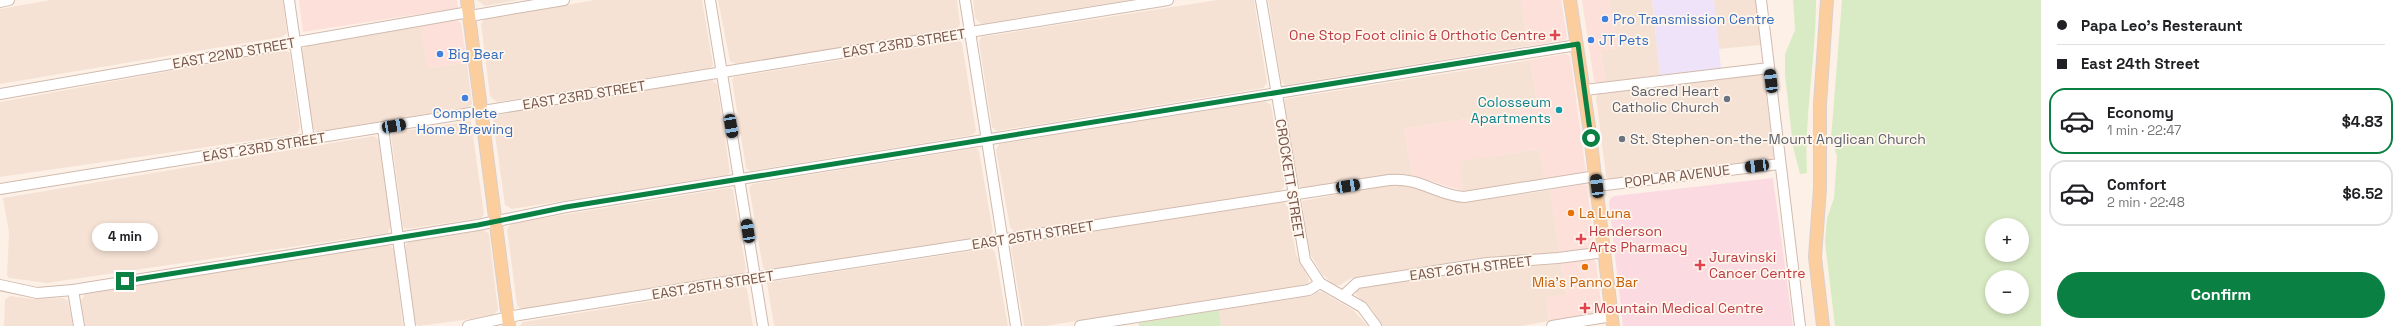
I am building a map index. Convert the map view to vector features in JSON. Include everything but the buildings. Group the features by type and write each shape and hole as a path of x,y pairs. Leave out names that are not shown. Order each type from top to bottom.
{"main road":[{"path":"1570,0 1585,90 1613,321"},
{"path":"1823,326 1815,257 1820,188 1820,104 1827,0"},
{"path":"469,9 509,323"}],"street":[{"path":"0,2 10,0"},
{"path":"289,0 309,140"},
{"name":"EAST 22ND STREET","path":"0,94 295,42 469,9 564,0"},
{"path":"710,0 764,326"},
{"path":"965,0 968,32 1016,326"},
{"name":"EAST 23RD STREET","path":"0,189 1168,0"},
{"name":"CROCKETT STREET","path":"1261,0 1305,260 1320,283 1362,307 1376,326"},
{"path":"1761,0 1800,326"},
{"path":"0,285 36,293 73,290 398,237 566,207 1578,44"},
{"path":"1585,90 1769,68"},
{"path":"383,128 410,326"},
{"name":"POPLAR AVENUE","path":"1596,181 1780,164"},
{"name":"EAST 25TH STREET","path":"468,326 509,323 519,315 1402,179 1422,183 1454,196 1464,197 1596,181"},
{"name":"EAST 26TH STREET","path":"1343,296 1358,283 1487,263 1558,258 1605,252"},
{"path":"1080,326 1309,290 1320,283"},
{"path":"73,290 79,326"},
{"path":"1552,326 1613,321"}],"shaded area":[{"path":"51,0 283,0 287,33 282,37 0,84 0,9"},
{"path":"299,0 457,0 458,8 303,32"},
{"path":"477,0 518,0 485,6"},
{"path":"595,0 702,0 713,65 710,68 497,102 490,96 481,24 484,19"},
{"path":"718,0 957,0 960,24 958,28 736,64 730,61"},
{"path":"973,0 1130,0 981,24 975,18"},
{"path":"1217,0 1254,0 1267,83 1263,88 997,131 992,127 979,42 981,37"},
{"path":"1268,0 1521,0 1528,46 1285,85 1281,80"},
{"path":"1521,0 1561,0 1567,37 1565,40 1528,46"},
{"path":"1582,0 1609,0 1618,48 1601,50 1605,82 1597,83 1594,81"},
{"path":"1609,0 1652,0 1660,75 1605,82 1601,50 1618,48"},
{"path":"1652,0 1714,0 1721,68 1660,75"},
{"path":"1714,0 1756,0 1761,45 1719,49"},
{"path":"456,20 461,23 467,63 428,68 421,26"},
{"path":"421,26 428,68 467,63 472,104 469,107 317,132 312,127 301,50 307,46"},
{"path":"960,41 962,43 976,131 973,135 750,171 746,168 732,80 734,77"},
{"path":"284,50 290,53 300,128 297,134 0,177 0,102"},
{"path":"1566,54 1570,56 1586,172 1545,179 1539,149 1459,161 1463,191 1412,175 1404,129 1538,107 1530,60"},
{"path":"1530,60 1538,107 1404,129 1412,175 1395,174 1302,188 1298,185 1284,103 1285,99"},
{"path":"1763,74 1774,154 1773,159 1608,179 1606,176 1596,97 1598,94"},
{"path":"712,80 717,84 730,172 727,175 512,209 505,205 493,120 497,115"},
{"path":"1265,101 1271,105 1285,185 1281,191 1015,232 1010,227 996,150 999,144"},
{"path":"471,121 484,214 481,218 406,229 403,227 391,136 395,132"},
{"path":"374,136 379,140 391,227 387,233 47,283 9,278 7,275 9,233 3,198"},
{"path":"976,148 979,151 993,232 989,237 767,271 763,268 749,187 753,184"},
{"path":"1539,149 1545,179 1463,191 1458,161"},
{"name":"Juravinski Cancer Centre","path":"1773,178 1793,326 1623,326 1609,204 1610,199 1614,196"},
{"path":"1584,184 1587,186 1594,245 1592,248 1560,253 1550,190"},
{"path":"1390,185 1417,187 1445,199 1463,203 1550,190 1560,253 1487,257 1351,278 1340,285 1334,285 1322,274 1309,252 1302,201"},
{"path":"729,188 733,190 746,269 744,273 521,309 517,305 507,229 512,223"},
{"path":"1284,202 1288,207 1296,254 1309,279 1308,284 1045,326 1024,326 1011,248 1015,243"},
{"path":"484,230 489,234 498,310 493,316 418,326 415,323 405,247 408,242"},
{"path":"389,245 394,249 403,326 85,326 81,301 85,294"},
{"path":"991,248 995,252 1008,326 774,326 767,283 769,282"},
{"path":"1592,259 1596,262 1602,311 1600,313 1549,321 1546,298 1566,294 1561,264"},
{"path":"1561,264 1566,295 1546,298 1549,321 1521,326 1382,326 1371,308 1356,295 1356,291 1360,288 1483,269"},
{"path":"744,286 747,289 753,326 520,326 523,322"},
{"path":"1317,292 1322,292 1353,310 1368,326 1221,326 1219,310 1312,296"},
{"path":"10,296 34,299 63,298 68,301 73,326 4,326 5,299"}],"green space":[{"path":"1793,0 1816,0 1808,111 1806,152 1807,173 1800,174 1793,147 1785,75 1785,54 1795,30"},
{"path":"1842,0 2041,0 2041,326 1835,326 1825,242 1827,218 1834,198 1837,156 1831,139"},
{"path":"1219,310 1221,326 1139,326 1139,323"}],"place":[{"name":"Pro Transmission Centre","path":"1605,19"},
{"name":"One Stop Foot clinic & Orthotic Centre","path":"1555,35"},
{"name":"JT Pets","path":"1591,40"},
{"name":"Big Bear","path":"440,54"},
{"name":"Complete Home Brewing","path":"465,98"},
{"name":"Sacred Heart Catholic Church","path":"1727,99"},
{"name":"Colosseum Apartments","path":"1559,110"},
{"name":"St. Stephen-on-the-Mount Anglican Church","path":"1622,139"},
{"name":"La Luna","path":"1571,213"},
{"name":"Henderson Arts Pharmacy","path":"1581,239"},
{"name":"Juravinski Cancer Centre","path":"1700,265"},
{"name":"Mia's Panno Bar","path":"1585,267"},
{"name":"Mountain Medical Centre","path":"1585,308"}],"route":[{"path":"125,281 478,225 511,217 566,207 1252,98 1578,44 1591,138"}]}
